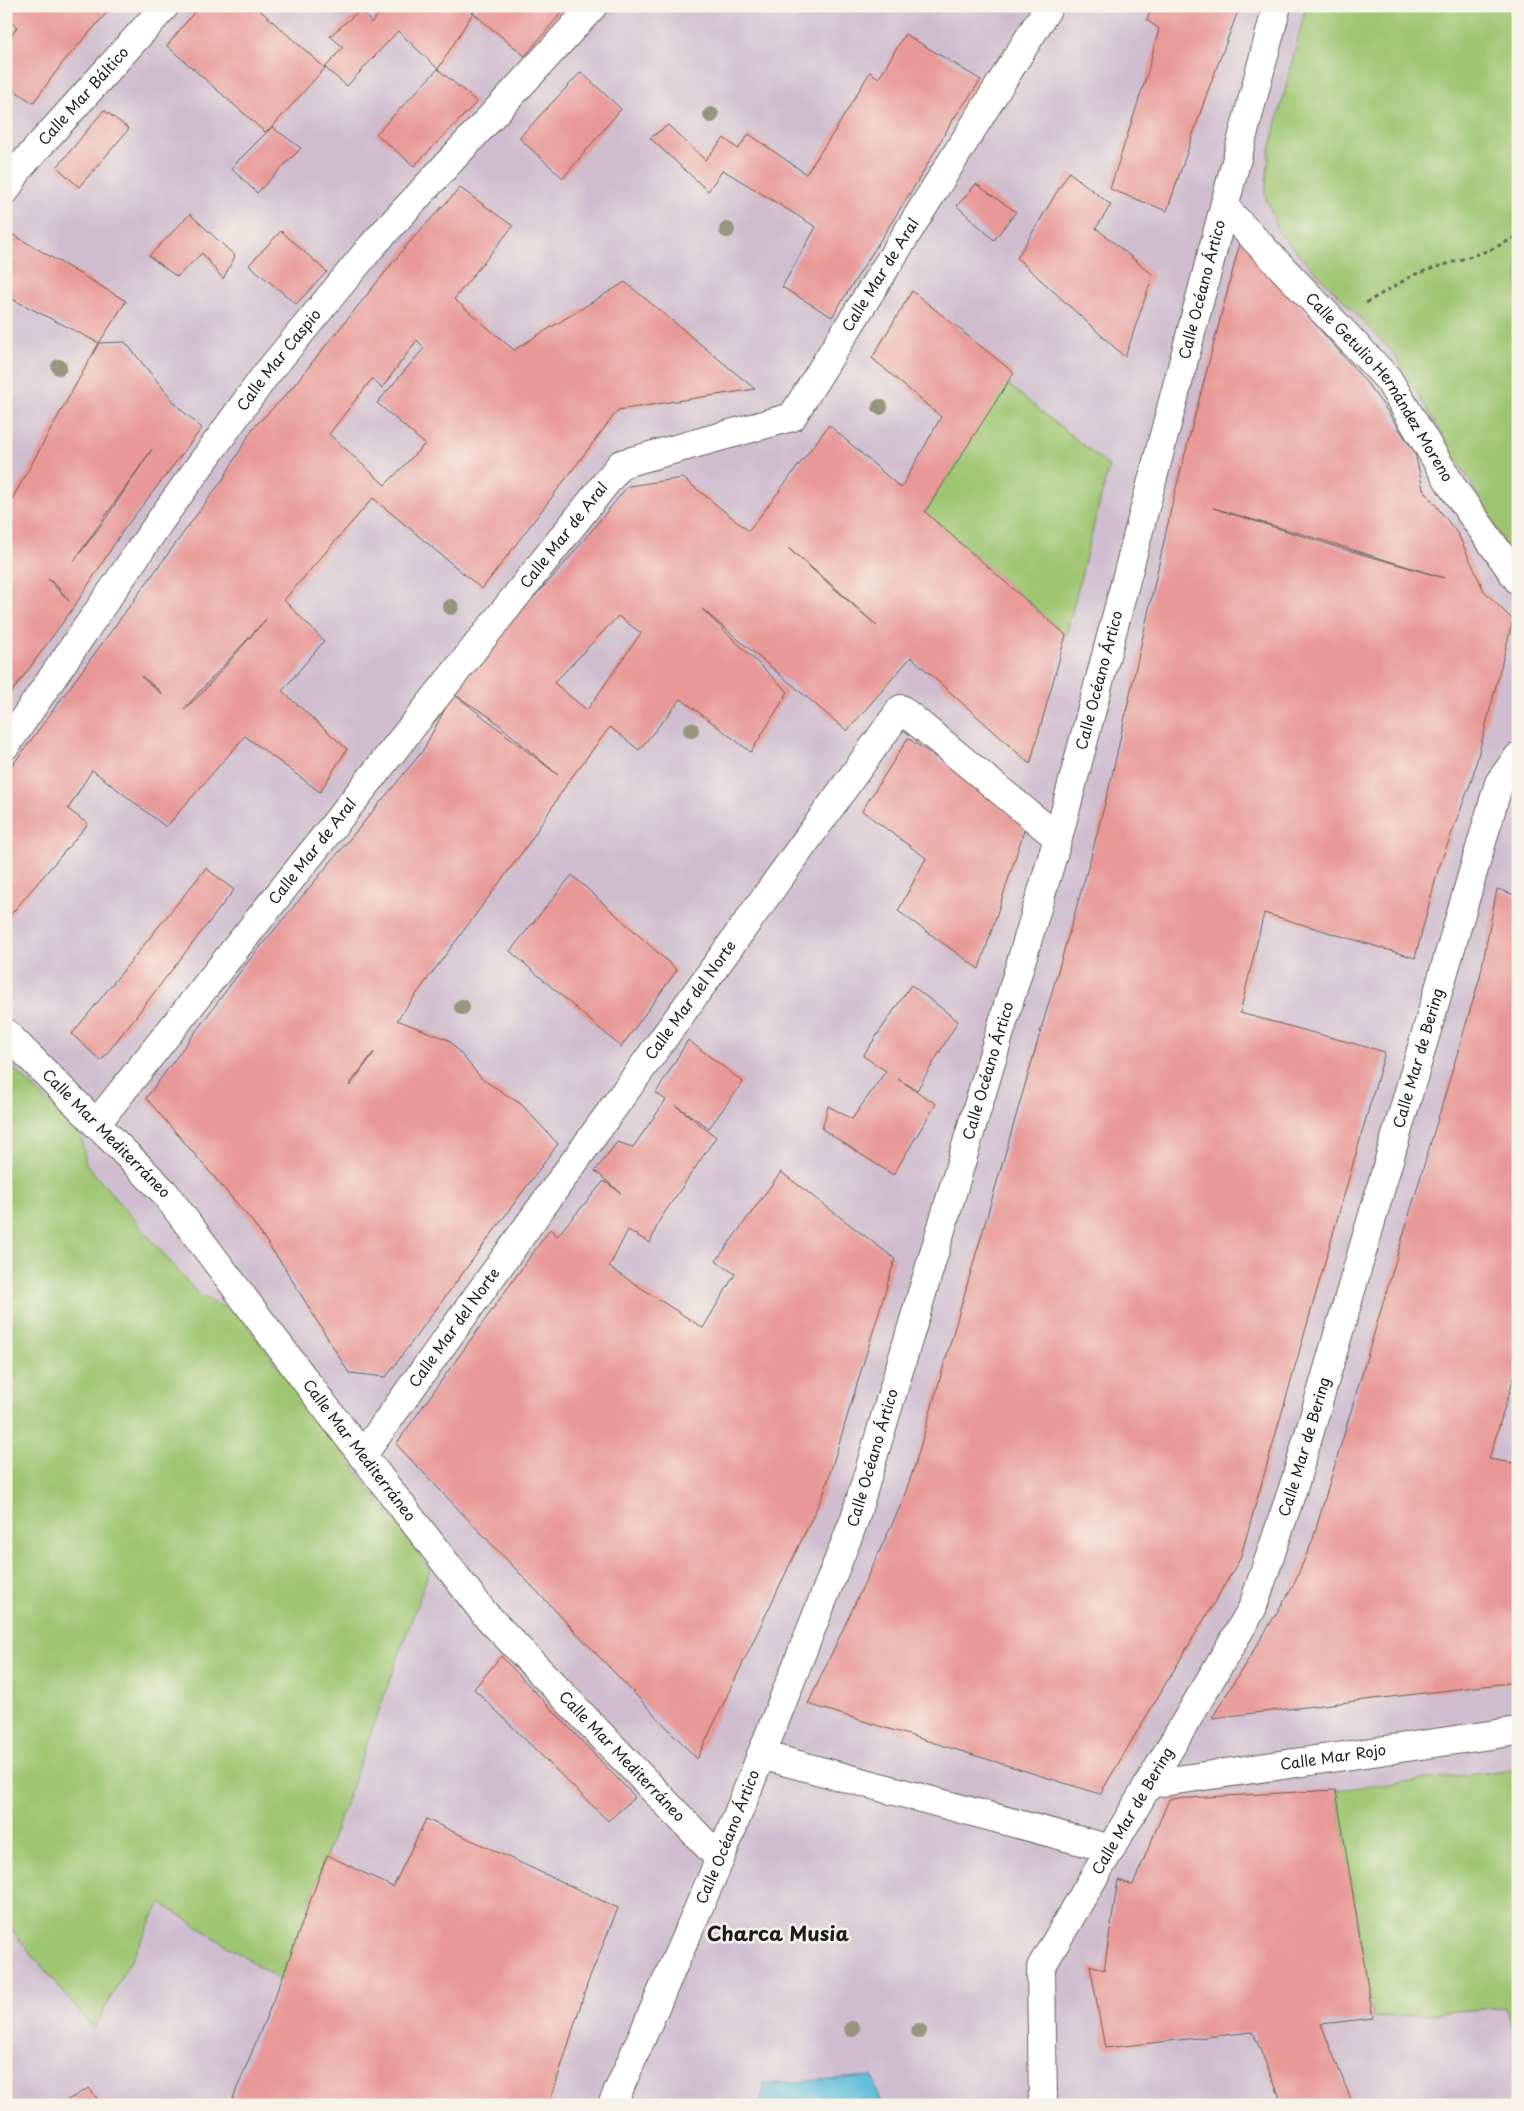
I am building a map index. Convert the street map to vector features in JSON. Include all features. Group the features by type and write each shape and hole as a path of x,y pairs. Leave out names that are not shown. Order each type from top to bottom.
{"street":[{"name":"Calle Mar Báltico","path":"6,190 20,166 165,6"},
{"name":"Calle Mar Caspio","path":"6,745 167,511 264,377 371,247 593,6"},
{"name":"Calle Mar de Aral","path":"96,1124 621,464 792,417 1049,6"},
{"name":"Calle Océano Ártico","path":"612,2105 720,1859 854,1521 1058,838 1278,6"},
{"name":"Calle Getulio Hernández Moreno","path":"1224,207 1388,378 1453,488 1518,580"},
{"name":"Calle Mar del Norte","path":"362,1456 900,709 1058,838"},
{"name":"Calle Mar de Bering","path":"1043,2105 1041,1967 1252,1609 1295,1482 1500,783 1518,756"},
{"name":"Calle Mar Mediterráneo","path":"6,1033 164,1192 362,1456 485,1614 720,1859"},
{"name":"Calle Mar Rojo","path":"1149,1784 1518,1731"},
{"path":"762,1755 1111,1849"}],"path":[{"path":"1332,319 1364,305 1412,274 1490,250 1518,236"}],"shaded area":[{"path":"6,6 1518,6 1518,2105 6,2105"}],"green space":[{"path":"1306,6 1518,6 1518,573 1493,520 1394,354 1279,233 1265,195 1269,154"},
{"path":"1006,383 1109,466 1066,635 925,512"},
{"path":"6,1060 81,1135 86,1164 198,1294 240,1316 430,1569 281,1981 161,1903 94,2029 6,1924"},
{"path":"1518,1769 1518,2041 1505,2007 1373,2018 1336,1790"}],"water":[{"path":"872,2076 881,2105 760,2105 765,2084"}],"building":[{"path":"6,6 113,6 64,61 33,103 6,85 6,44 17,27 6,19"},
{"path":"199,6 255,6 325,68 272,127 265,132 167,46"},
{"path":"386,6 464,6 473,13 438,69 398,31 347,86 325,68 343,47 330,36 361,9 371,23"},
{"path":"478,6 567,6 525,56 473,13"},
{"path":"1152,6 1240,6 1207,93 1167,211 1110,189 1148,71 1159,29 1147,20"},
{"path":"905,34 981,80 952,121 922,174 832,317 782,287 816,227 723,170 708,191 650,138 668,125 705,160 724,138 738,149 749,134 806,174 870,72 879,78"},
{"path":"438,69 477,102 414,166 376,134"},
{"path":"581,72 621,109 563,178 519,138"},
{"path":"104,110 129,129 79,187 57,167"},
{"path":"272,127 301,148 257,193 231,168"},
{"path":"1069,172 1111,205 1096,228 1153,275 1125,357 1017,258"},
{"path":"976,184 1016,212 994,240 957,206"},
{"path":"460,188 513,226 454,299 514,350 625,282 755,389 618,410 482,589 373,498 284,600 324,641 282,691 347,749 320,792 245,736 166,827 92,770 68,809 88,824 6,920 6,774 223,479 253,428 286,395 412,239","holes":["417,340 424,348 377,403 425,444 385,485 329,434 372,379 382,388","266,619 201,694 183,710","142,676 162,694 141,677"]},
{"path":"190,214 235,256 223,279 202,253 177,277 149,256"},
{"path":"281,231 327,272 296,304 249,265"},
{"path":"12,234 126,301 99,343 6,296 6,243"},
{"path":"1241,239 1366,382 1384,406 1415,453 1423,489 1458,534 1484,591 1513,620 1472,779 1438,870 1415,958 1264,913 1240,1013 1385,1052 1240,1559 1100,1794 808,1704 901,1505 915,1465 1089,864 1111,780 1174,496","holes":["1213,508 1315,538 1444,578"]},
{"path":"912,291 1014,373 925,512 1066,635 1030,764 911,657 847,731 702,609 788,692 751,752 681,699 639,750 610,727 568,782 529,843 397,1020 449,1040 482,1079 521,1104 558,1144 386,1377 349,1373 284,1267 252,1221 146,1098 246,964 422,752 453,694 502,631 560,569 628,486 683,478 749,531 829,425 901,488 941,417 872,358","holes":["788,548 831,584 877,626","618,616 641,633 587,710 554,683","455,695 490,717 558,775","373,1053 374,1053 350,1086"]},
{"path":"125,342 180,409 202,428 122,532 74,607 6,700 6,510 99,343","holes":["152,449 107,517 74,561","48,579 56,585 69,601"]},
{"path":"908,738 967,779 1025,828 979,969 898,911 926,858 862,811"},
{"path":"206,868 234,890 101,1061 72,1034"},
{"path":"572,875 677,970 621,1047 510,951"},
{"path":"1497,889 1518,896 1518,1364 1489,1459 1518,1464 1518,1682 1212,1718 1292,1588 1312,1542 1480,977"},
{"path":"911,985 958,1021 917,1090 898,1079 936,1104 893,1175 822,1129 828,1106 852,1119 886,1071 863,1056"},
{"path":"688,1040 743,1082 709,1128 675,1105 716,1137 659,1221 650,1243 628,1230 609,1267 703,1328 735,1274 716,1261 781,1172 895,1259 824,1493 697,1759 396,1444 550,1229 557,1236 604,1181 621,1193 595,1171 617,1142 633,1147 666,1100 656,1093"},
{"path":"501,1656 635,1797 608,1821 474,1689"},
{"path":"1336,1790 1373,2018 1321,2024 1353,2105 1283,2105 1253,2032 1105,2048 1090,1965 1104,1970 1118,1880 1133,1885 1169,1799"},
{"path":"426,1819 618,1908 588,1982 549,2105 234,2105 231,2103 281,1981 327,1855 393,1887"},
{"path":"89,2088 102,2105 60,2105 62,2103"}],"district":[{"name":"Charca Musia","path":"778,1934"}]}
